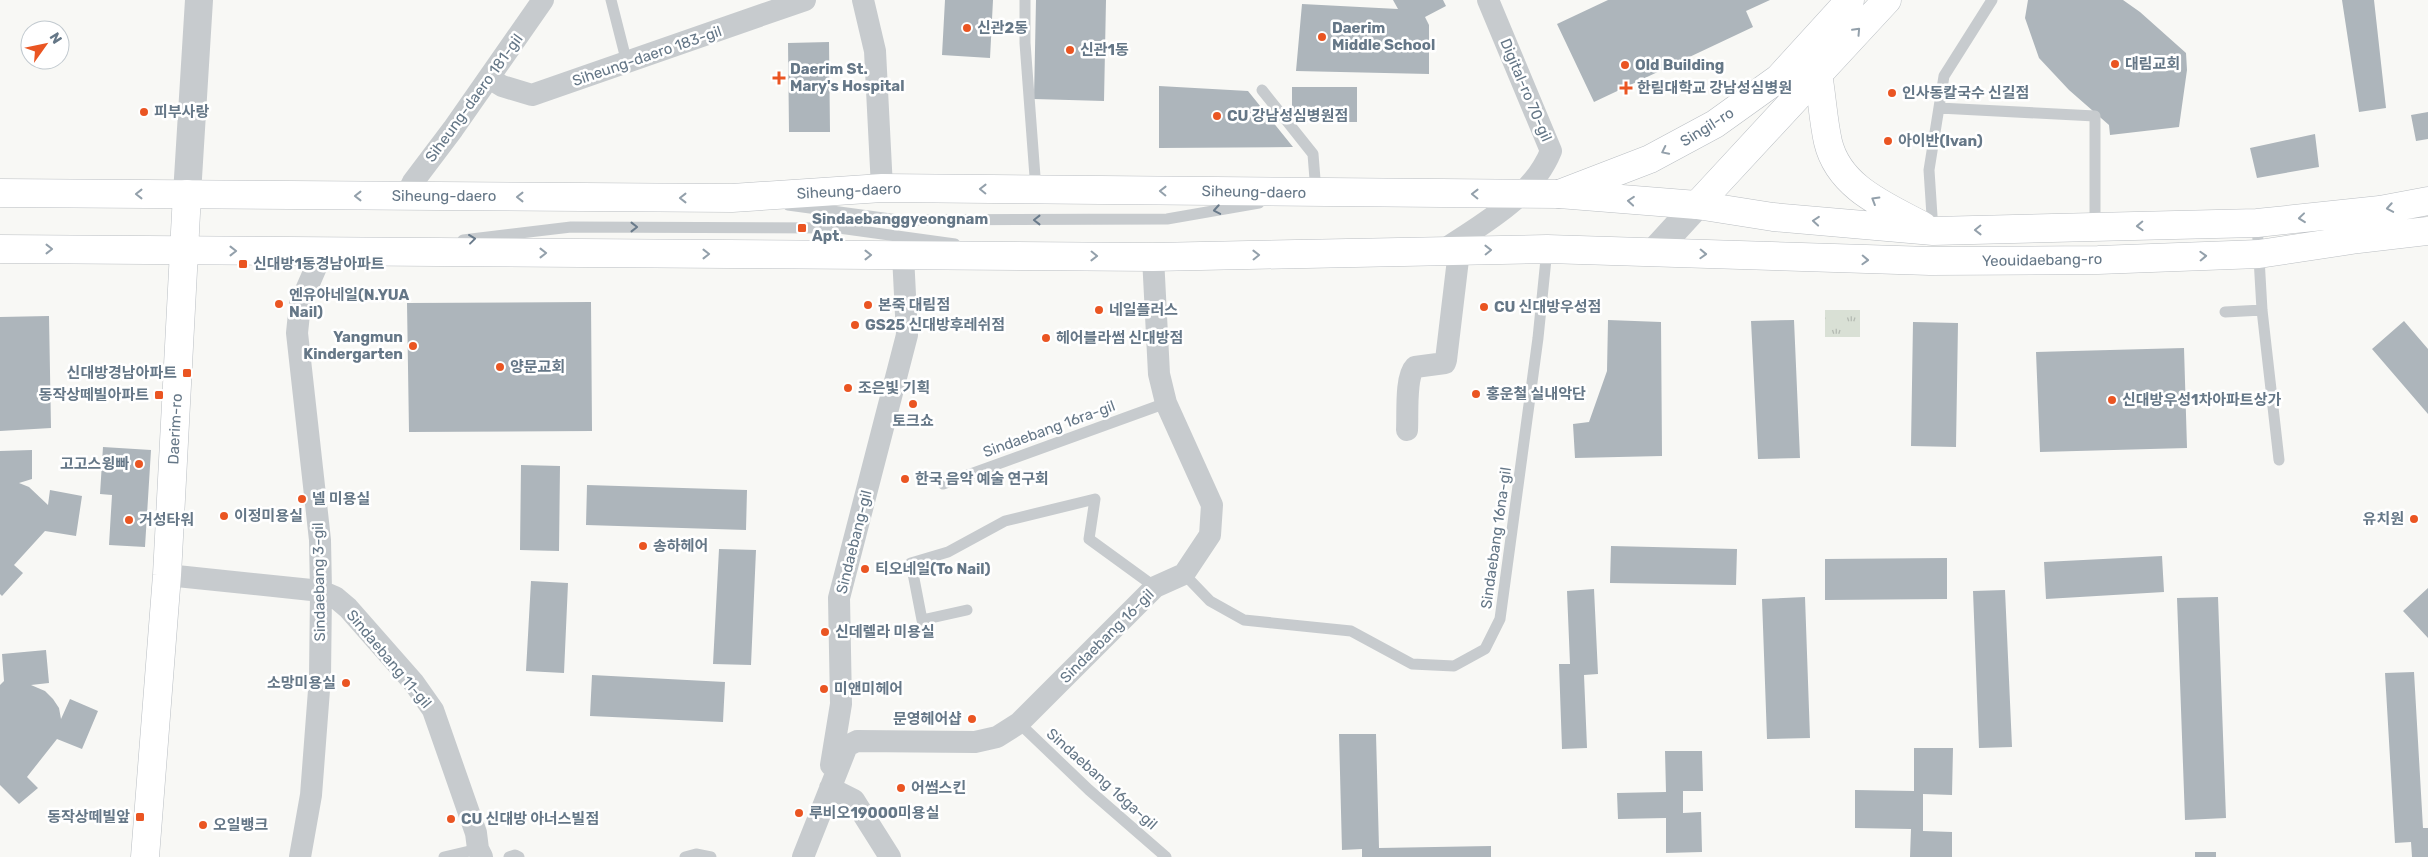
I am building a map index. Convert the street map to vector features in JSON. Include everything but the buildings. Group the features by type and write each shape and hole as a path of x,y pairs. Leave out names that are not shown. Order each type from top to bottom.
{"main road":[{"name":"Singil-ro","path":"1559,194 1650,159 1716,124 1779,78 1811,63 1850,0"},
{"name":"Singil-ro","path":"1690,201 1811,63 1887,0"},
{"path":"1811,63 1828,143 1838,167 1852,183 1872,199 1934,231"},
{"name":"Siheung-daero","path":"0,193 732,198 882,188 1559,194 1690,201"},
{"name":"Daerim-ro","path":"145,857 167,574 187,194"},
{"name":"Yeouidaebang-ro","path":"1690,201 1773,217 1934,231 2257,223 2428,201"},
{"name":"Yeouidaebang-ro","path":"1654,252 1930,261 2098,260 2258,254 2428,231"},
{"path":"0,249 1153,257 1547,249 1654,252"}],"street":[{"name":"Daerim-ro","path":"187,194 199,0"},
{"name":"Siheung-daero 181-gil","path":"406,196 413,182 543,0"},
{"name":"Siheung-daero 183-gil","path":"489,78 502,86 532,95 805,0"},
{"path":"863,0 876,52 882,188"},
{"name":"Digital-ro 70-gil","path":"1450,251 1520,194 1541,173 1552,150 1488,0"},
{"name":"Singil-ro","path":"1654,252 1690,201"},
{"name":"Sindaebang 3-gil","path":"300,857 311,795 320,677 321,591 320,540 297,333 300,304 323,251"},
{"path":"1408,430 1409,380 1412,370 1415,367 1445,363 1446,360 1450,251"},
{"name":"Sindaebang-gil","path":"803,857 830,788 831,762 841,704 839,598 907,335 903,255"},
{"path":"1153,257 1159,374 1166,403 1212,505 1210,535 1184,574"},
{"name":"Sindaebang 11-gil","path":"167,574 321,591 335,598 348,608 414,683 433,710 484,854"},
{"name":"Sindaebang 16-gil","path":"830,788 842,754 847,746 858,741 975,742 997,737 1019,723 1155,587 1184,574"},
{"path":"830,788 854,800 890,857"}],"lane":[{"path":"611,0 627,63"},
{"path":"1025,0 1025,43 1036,190"},
{"path":"1934,231 1929,170 1944,76 1992,0"},
{"path":"1786,90 1811,63"},
{"path":"732,198 898,220 1167,219 1316,192 1313,154 1262,90"},
{"path":"1938,108 2095,116 2095,228"},
{"path":"2351,212 2358,239"},
{"path":"2257,223 2262,310 2279,460"},
{"path":"372,252 571,227 839,228 1045,256"},
{"name":"Sindaebang 16na-gil","path":"1184,574 1210,601 1244,620 1351,631 1412,664 1454,666 1485,649 1500,620 1538,338 1547,249"},
{"path":"2225,312 2262,310"},
{"name":"Sindaebang 16ra-gil","path":"943,484 1166,403"},
{"path":"967,610 922,620 912,563 948,552 1005,521 1095,499 1089,539 1155,587"},
{"name":"Sindaebang 16ga-gil","path":"1019,723 1089,790 1166,857"},
{"path":"444,857 484,854"},
{"path":"685,857 696,854 711,857"},
{"path":"509,857 516,855 519,857"}],"green space":[{"path":"1825,310 1860,310 1860,337 1825,337"}],"place":[{"name":"신관2동","path":"967,28"},
{"name":"Daerim Middle School","path":"1322,37"},
{"name":"신관1동","path":"1070,50"},
{"name":"대림교회","path":"2115,64"},
{"name":"Old Building","path":"1625,65"},
{"name":"Daerim St. Mary's Hospital","path":"779,78"},
{"name":"한림대학교 강남성심병원","path":"1626,88"},
{"name":"인사동칼국수 신길점","path":"1892,93"},
{"name":"피부사랑","path":"144,112"},
{"name":"CU 강남성심병원점","path":"1217,116"},
{"name":"아이반(Ivan)","path":"1888,141"},
{"name":"Sindaebanggyeongnam Apt.","path":"802,228"},
{"name":"신대방1동경남아파트","path":"243,264"},
{"name":"엔유아네일(N.YUA Nail)","path":"279,304"},
{"name":"본죽 대림점","path":"868,305"},
{"name":"CU 신대방우성점","path":"1484,307"},
{"name":"네일플러스","path":"1099,310"},
{"name":"GS25 신대방후레쉬점","path":"855,325"},
{"name":"헤어블라썸 신대방점","path":"1046,338"},
{"name":"Yangmun Kindergarten","path":"413,346"},
{"name":"양문교회","path":"500,367"},
{"name":"신대방경남아파트","path":"187,373"},
{"name":"조은빛 기획","path":"848,388"},
{"name":"홍운철 실내악단","path":"1476,394"},
{"name":"동작상떼빌아파트","path":"159,395"},
{"name":"신대방우성1차아파트상가","path":"2112,400"},
{"name":"토크쇼","path":"913,404"},
{"name":"고고스윙빠","path":"139,464"},
{"name":"한국 음악 예술 연구회","path":"905,479"},
{"name":"넬 미용실","path":"302,499"},
{"name":"이정미용실","path":"224,516"},
{"name":"유치원","path":"2414,519"},
{"name":"거성타워","path":"129,520"},
{"name":"송하헤어","path":"643,546"},
{"name":"티오네일(To Nail)","path":"865,569"},
{"name":"신데렐라 미용실","path":"825,632"},
{"name":"소망미용실","path":"346,683"},
{"name":"미앤미헤어","path":"824,689"},
{"name":"문영헤어샵","path":"972,719"},
{"name":"어썸스킨","path":"901,788"},
{"name":"루비오19000미용실","path":"799,813"},
{"name":"동작상떼빌앞","path":"140,817"},
{"name":"CU 신대방 아너스빌점","path":"451,819"},
{"name":"오일뱅크","path":"203,825"}]}
